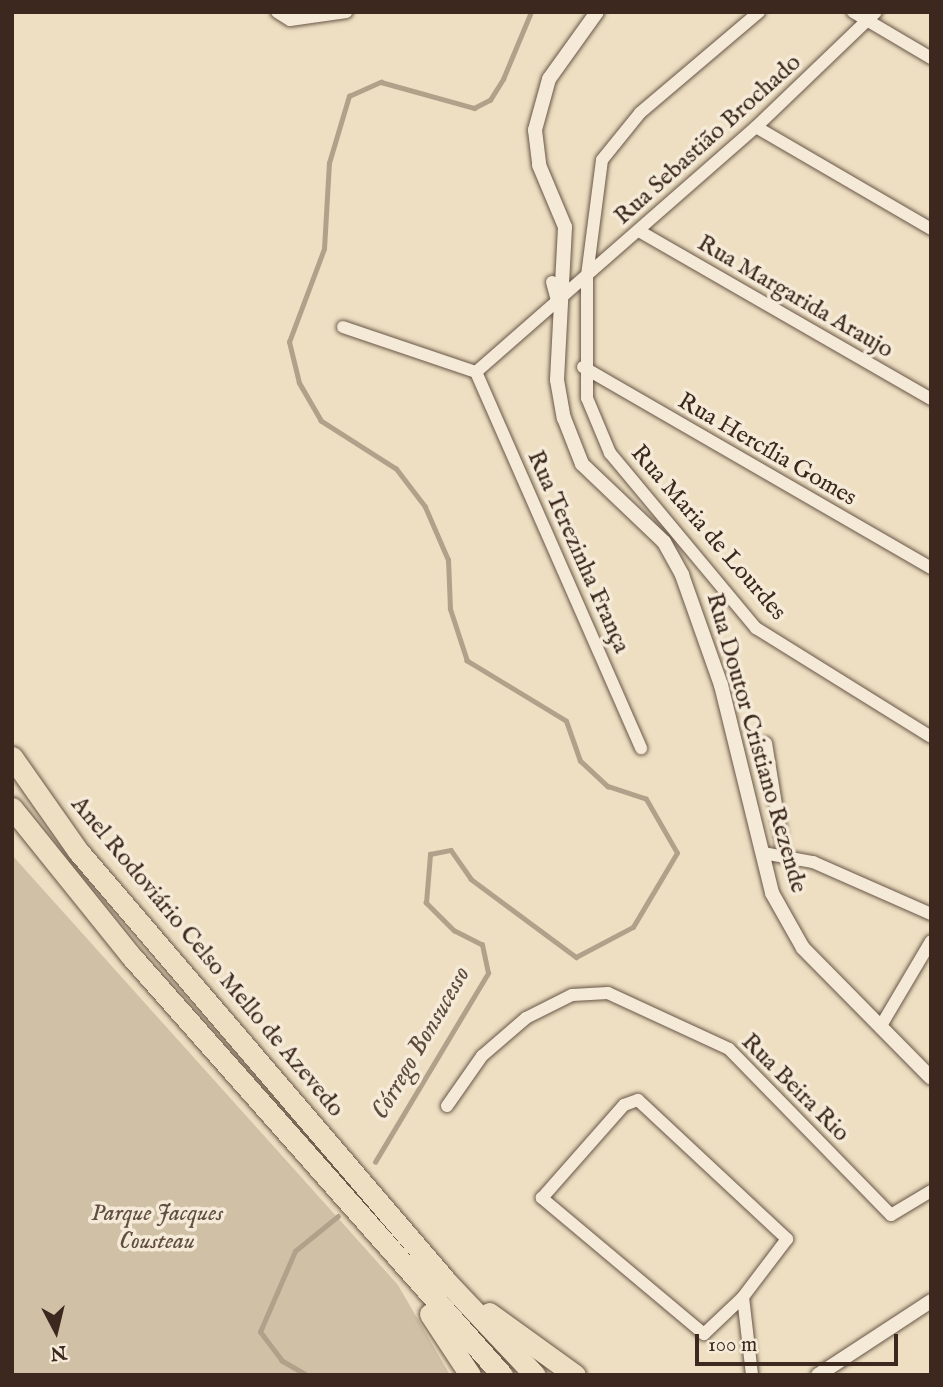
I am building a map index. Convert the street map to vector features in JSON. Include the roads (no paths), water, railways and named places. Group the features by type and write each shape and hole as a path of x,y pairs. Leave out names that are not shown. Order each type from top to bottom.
{"highway":[{"name":"Anel Rodoviário Celso Mello de Azevedo","path":"12,757 78,850 446,1281 535,1375"},
{"path":"13,809 81,898 502,1375"},
{"path":"368,1226 470,1375"},
{"path":"446,1281 575,1375"}],"street":[{"path":"277,12 290,20 346,12"},
{"name":"Rua Doutor Cristiano Rezende","path":"597,12 549,79 535,130 538,165 565,228 557,380 564,418 582,464 664,542 682,575 721,685 772,893 803,948 882,1024 931,1078"},
{"name":"Rua Maria de Lourdes","path":"759,12 615,137 603,160 587,275 583,368 587,398 610,453 756,628 931,737"},
{"path":"853,12 873,18 931,58"},
{"name":"Rua Sebastião Brochado","path":"476,372 756,127 873,18"},
{"path":"756,127 931,229"},
{"name":"Rua Margarida Araujo","path":"639,231 931,399"},
{"path":"552,282 560,298"},
{"path":"343,327 476,372"},
{"name":"Rua Hercília Gomes","path":"583,368 931,568"},
{"name":"Rua Terezinha França","path":"476,372 641,748"},
{"path":"766,743 784,854"},
{"path":"763,853 784,854 931,914"},
{"path":"882,1024 931,941"},
{"name":"Rua Beira Rio","path":"447,1106 482,1056 526,1018 572,995 608,993 729,1049 891,1215 931,1191"},
{"path":"743,1297 704,1334 696,1333 545,1202 544,1194 630,1101 639,1100 788,1239 743,1297 752,1375"},
{"path":"818,1375 931,1301"}],"waterway":[{"name":"Córrego Bonsucesso","path":"375,1162 488,973 482,945 454,931 426,903 430,854 451,850 471,879 576,957 633,927 677,853 646,799 608,787 580,761 566,721 467,661 450,609 448,560 425,507 396,469 321,421 299,383 289,342 324,249 329,163 349,96 381,82 474,108 490,100 503,79 531,12"},
{"name":"Córrego Bonsucesso","path":"306,1375 282,1361 260,1332 295,1251 338,1216"}],"park label":[{"name":"Parque Jacques Cousteau","path":"157,1228"}]}
